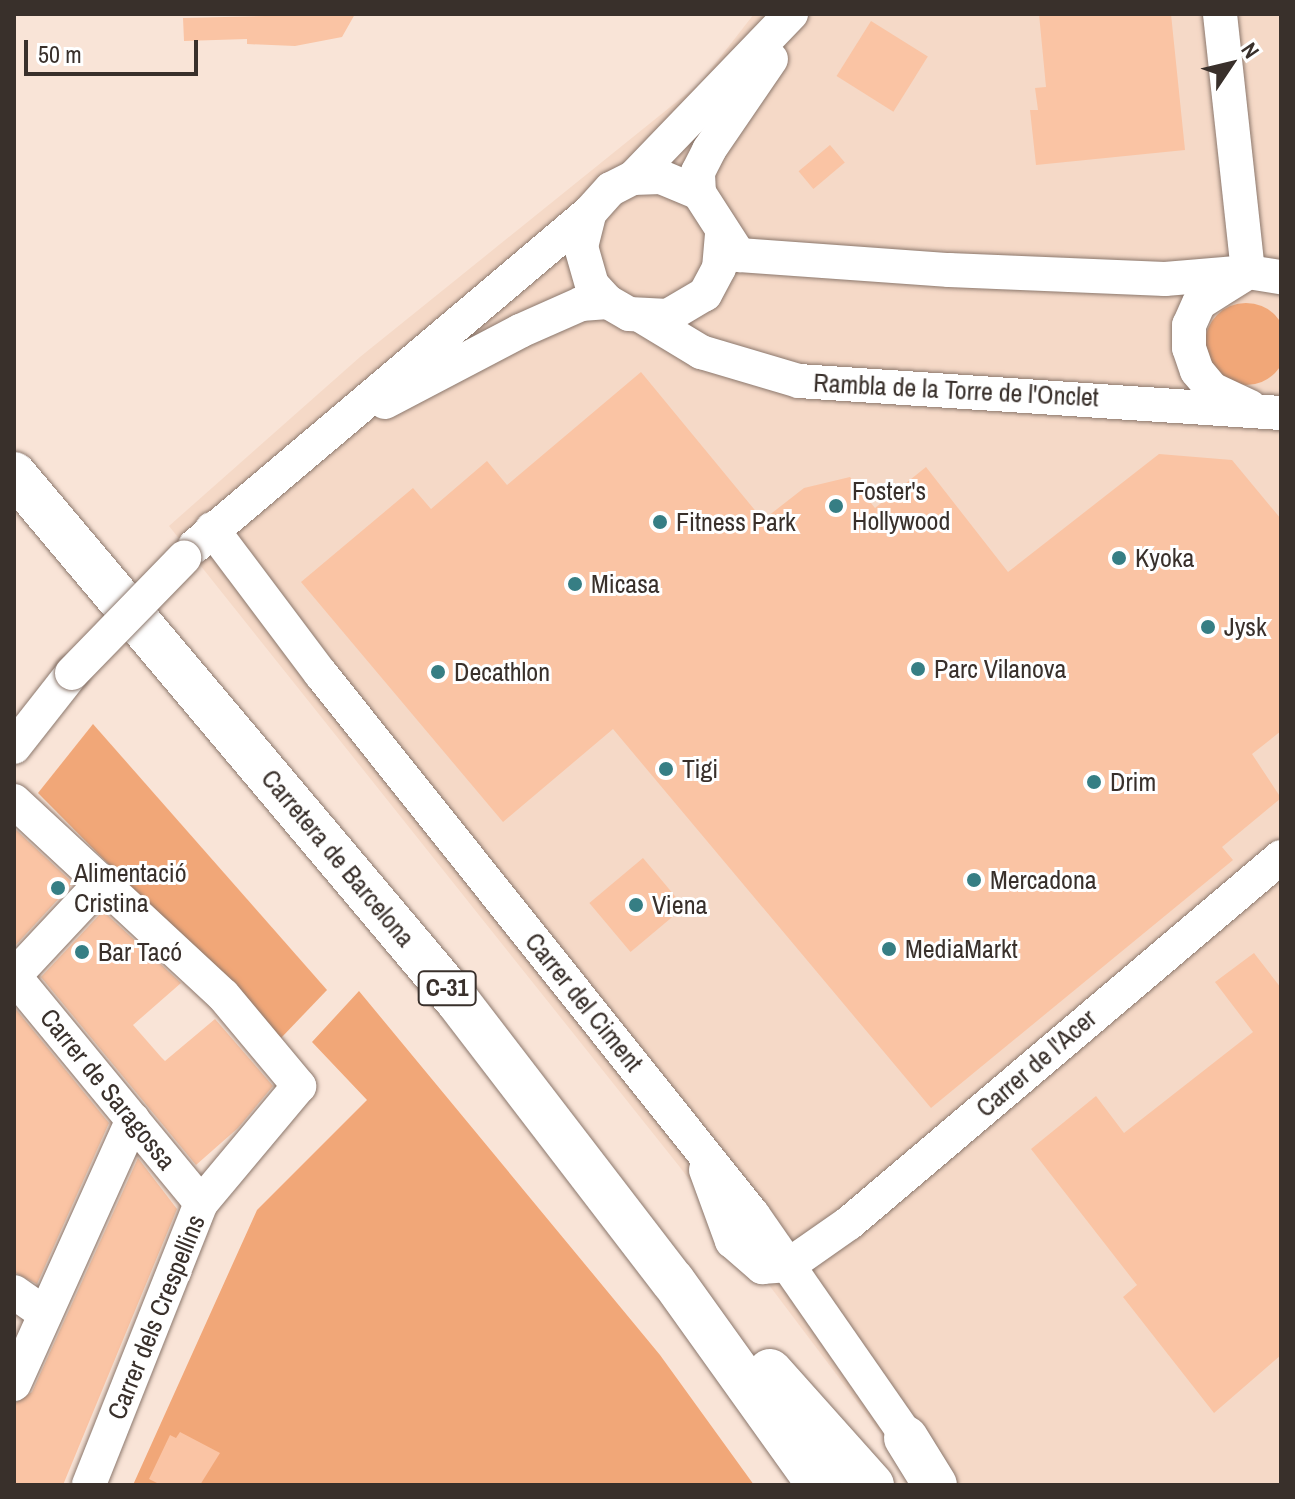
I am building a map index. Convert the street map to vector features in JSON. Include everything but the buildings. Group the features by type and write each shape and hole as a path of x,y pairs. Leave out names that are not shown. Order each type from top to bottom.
{"highway":[{"name":"Carretera de Barcelona","path":"14,474 370,893 673,1281 819,1485"},
{"path":"673,1281 725,1317 872,1485"},
{"path":"906,1438 935,1485"}],"street":[{"path":"14,747 72,673 212,529 590,212 611,189 633,178 791,14"},
{"path":"801,14 709,150 698,172 699,193 722,234 739,255 963,271 1165,279 1265,275"},
{"path":"1220,14 1244,234 1265,275"},
{"path":"633,178 661,177 699,193"},
{"path":"590,212 581,247 585,269 608,302"},
{"path":"334,427 520,331 581,304 608,302 643,317 668,316 705,294 719,268 722,234"},
{"path":"1206,275 1244,234"},
{"path":"1265,275 1199,303 1189,325 1189,348 1197,371 1212,389 1272,408"},
{"name":"Rambla de la Torre de l'Onclet","path":"643,317 701,352 799,381 1272,408"},
{"name":"Carrer del Ciment","path":"212,529 321,674 697,1144 732,1241 762,1267 789,1265"},
{"path":"14,801 103,881 14,976"},
{"name":"Carrer de l'Acer","path":"789,1265 849,1223 1281,857"},
{"name":"Carrer dels Crespellins","path":"89,1485 201,1203 299,1086 223,995 103,881"},
{"name":"Carrer de Saragossa","path":"14,976 201,1203"},
{"path":"14,1384 133,1119"},
{"path":"789,1265 824,1324 944,1485"},
{"path":"14,1292 45,1314"}],"shaded area":[{"path":"754,14 1281,14 1281,1485 920,1485 679,1166 169,526 360,357 700,83"},
{"path":"1246,303 1262,306 1275,315 1284,328 1287,344 1284,360 1275,373 1262,382 1246,385 1230,382 1217,373 1208,360 1205,344 1208,328 1217,315 1230,306"},
{"path":"93,724 327,990 281,1038 38,793"},
{"path":"359,991 660,1355 754,1485 133,1485 257,1210 367,1100 312,1042"}],"place":[{"name":"Foster's Hollywood","path":"836,506"},
{"name":"Fitness Park","path":"660,522"},
{"name":"Kyoka","path":"1119,558"},
{"name":"Micasa","path":"575,584"},
{"name":"Jysk","path":"1208,627"},
{"name":"Parc Vilanova","path":"918,669"},
{"name":"Decathlon","path":"438,672"},
{"name":"Tigi","path":"666,769"},
{"name":"Drim","path":"1094,782"},
{"name":"Mercadona","path":"974,880"},
{"name":"Alimentació Cristina","path":"58,888"},
{"name":"Viena","path":"636,905"},
{"name":"MediaMarkt","path":"889,949"},
{"name":"Bar Tacó","path":"82,952"}]}
